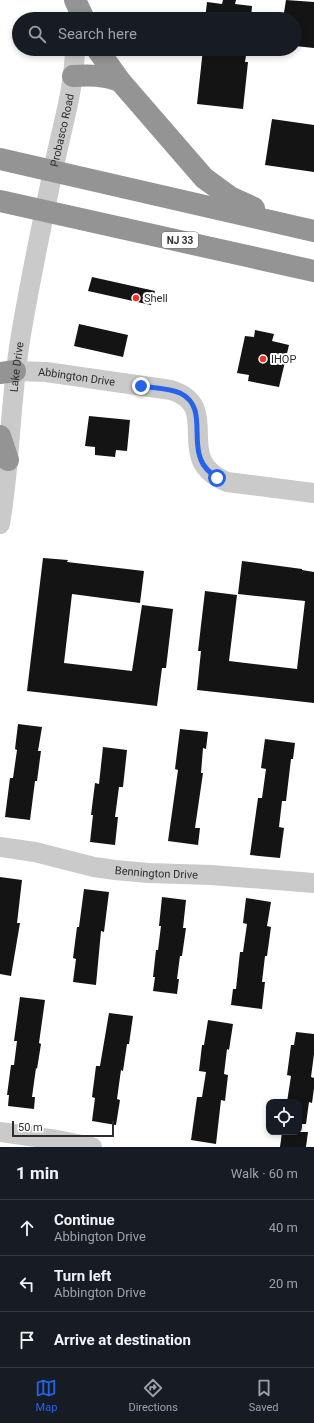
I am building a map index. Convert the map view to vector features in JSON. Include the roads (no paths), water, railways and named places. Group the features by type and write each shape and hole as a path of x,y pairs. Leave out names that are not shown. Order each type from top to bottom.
{"highway":[{"path":"75,0 81,12"},
{"path":"102,56 120,81 204,178 230,197 256,209 314,230"},
{"path":"73,76 106,76 120,81"},
{"path":"0,158 314,230"},
{"name":"NJ 33","path":"0,201 314,270"},
{"path":"0,436 8,460"}],"street":[{"path":"72,0 73,12"},
{"name":"Probasco Road","path":"45,211 73,76 74,56"},
{"name":"Lake Drive","path":"0,524 8,460 8,372 22,330 45,211"},
{"name":"Abbington Drive","path":"8,372 46,372 179,392 194,406 197,415 198,448 201,460 207,470 217,478 227,482 314,493"},
{"name":"Bennington Drive","path":"0,847 35,852 115,870 149,873 211,875 314,883"},
{"path":"0,1132 57,1140 92,1147"}],"place":[{"name":"Shell","path":"136,298"},
{"name":"IHOP","path":"263,359"}]}
